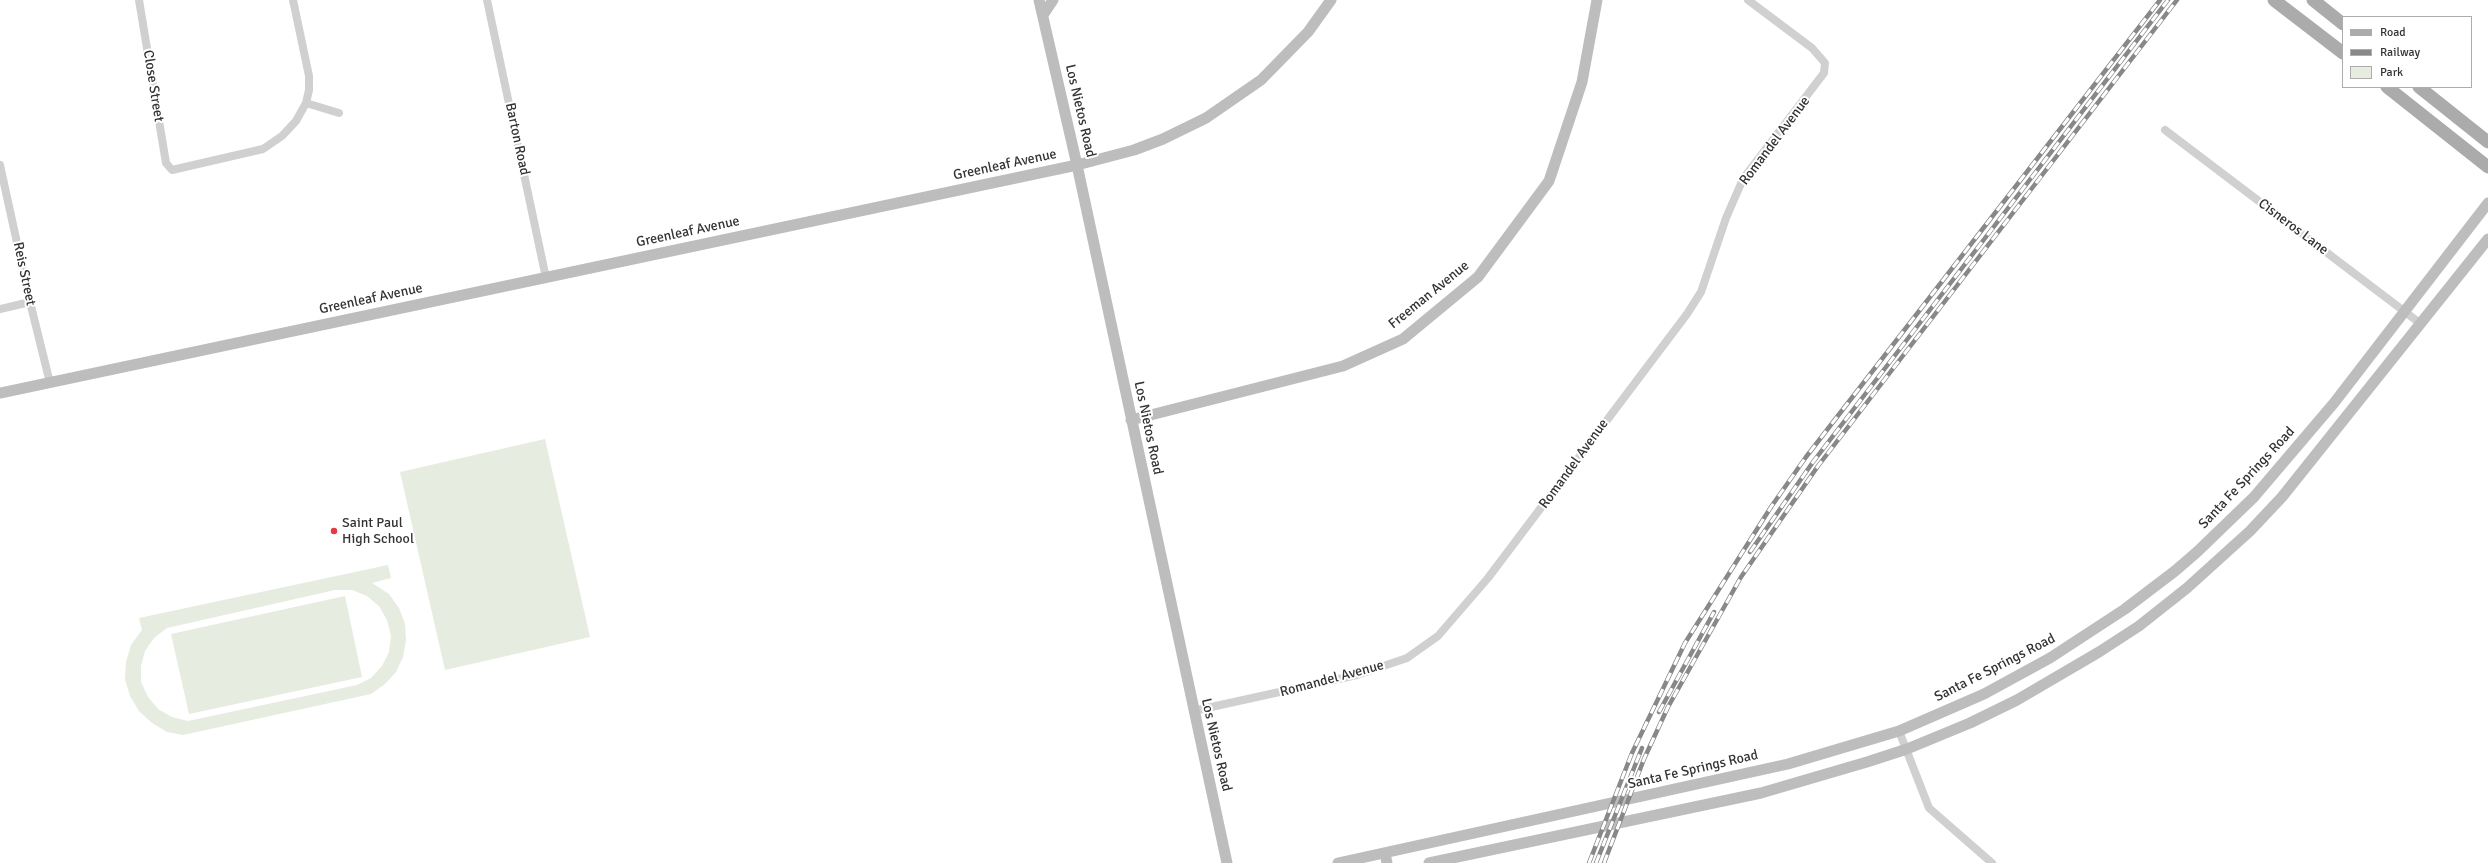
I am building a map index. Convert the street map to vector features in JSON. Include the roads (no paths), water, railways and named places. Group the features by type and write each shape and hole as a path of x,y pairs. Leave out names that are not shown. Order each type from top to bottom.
{"main road":[{"name":"Los Nietos Road","path":"1039,0 1077,165 1193,711 1227,863"},
{"path":"1043,15 1053,0"},
{"name":"Greenleaf Avenue","path":"0,392 50,383 1077,165 1147,146 1209,116 1261,80 1308,32 1331,0"},
{"name":"Freeman Avenue","path":"1131,420 1343,366 1403,339 1478,277 1549,181 1582,82 1597,0"},
{"path":"2274,0 2342,52"},
{"path":"2313,0 2342,23"},
{"path":"2388,88 2488,167"},
{"path":"2419,88 2488,142"},
{"name":"Santa Fe Springs Road","path":"1338,863 1386,858 1788,764 1899,731 1984,694 2050,658 2125,609 2198,552 2254,496 2301,443 2488,203"},
{"path":"1429,863 1760,793 1824,776 1907,749 2017,700 2099,652 2138,626 2187,588 2250,530 2282,496 2488,239"}],"street":[{"name":"Close Street","path":"139,0 166,163 172,170 263,149 282,136 296,121 306,102"},
{"path":"293,0 309,76 310,90 306,102 339,113"},
{"name":"Barton Road","path":"488,0 546,278"},
{"name":"Romandel Avenue","path":"1193,711 1358,675 1407,658 1438,636 1497,566 1687,314 1701,292 1726,218 1742,179 1817,85 1824,73 1825,63 1812,48 1748,0"},
{"name":"Cisneros Lane","path":"2165,130 2421,324"},
{"name":"Reis Street","path":"0,165 2,182 50,383"},
{"path":"0,309 30,302"},
{"path":"1899,731 1929,808 1987,861"}],"railway":[{"path":"1589,863 1632,753 1685,643 1771,507 1806,457 2160,0"},
{"path":"1750,552 1813,462 2168,0"},
{"path":"1604,863 1644,759 1668,707 1741,577 1818,466 2177,0"},
{"path":"1659,712 1714,612"},
{"path":"1596,863 1642,748"}],"place":[{"name":"Saint Paul High School","path":"334,531"}]}
